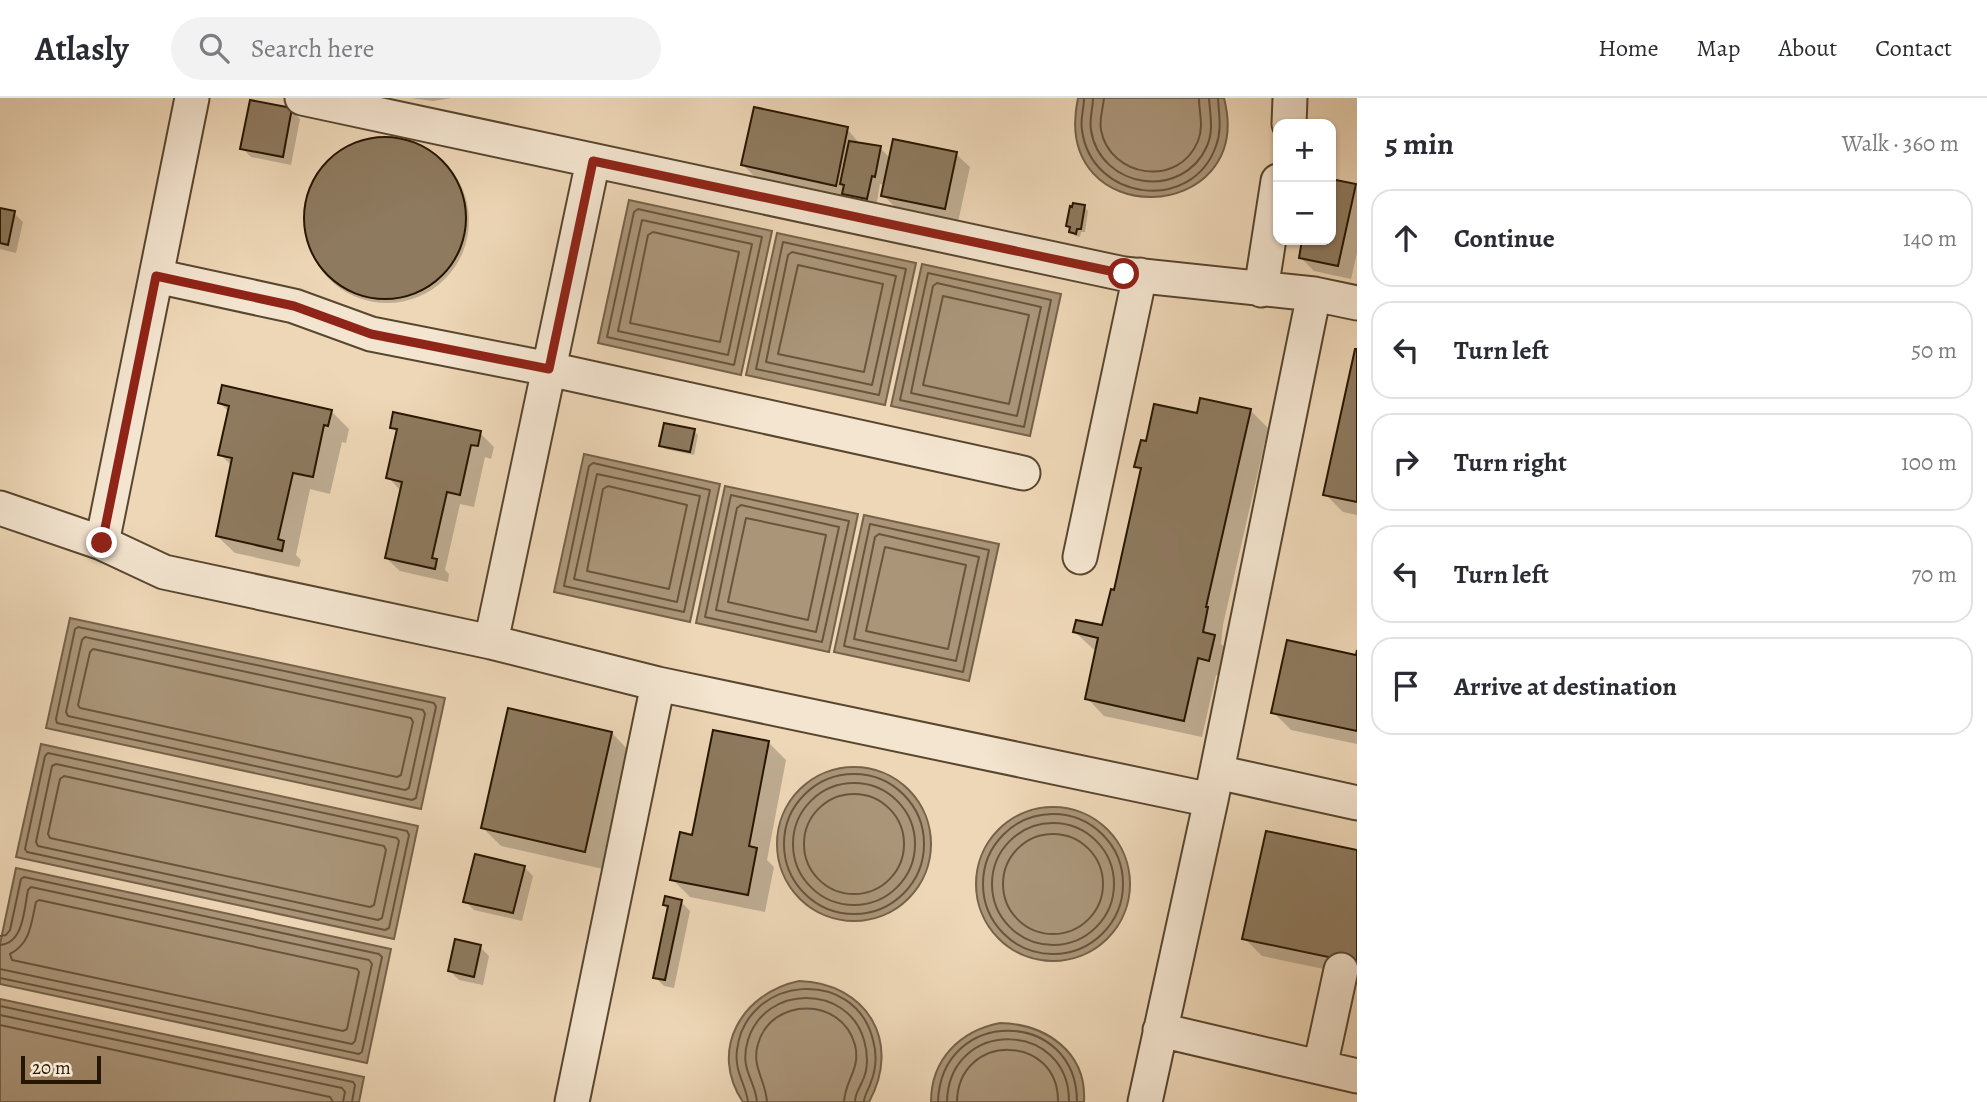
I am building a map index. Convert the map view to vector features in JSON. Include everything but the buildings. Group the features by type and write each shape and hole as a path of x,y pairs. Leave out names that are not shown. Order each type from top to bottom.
{"lane":[{"path":"102,543 192,98"},
{"path":"302,98 1140,275 1314,294 1357,303"},
{"path":"1289,119 1290,98"},
{"path":"491,642 593,161"},
{"path":"1261,290 1278,182"},
{"path":"1080,557 1140,275"},
{"path":"156,276 294,306 371,334 549,369 1023,472"},
{"path":"1145,1102 1214,786 1314,294"},
{"path":"0,508 102,543 164,572 491,642 658,684 1214,786 1357,803"},
{"path":"572,1102 658,684"},
{"path":"1320,1068 1341,970"},
{"path":"1160,1030 1357,1076"}],"water":[{"path":"1078,98 1224,98 1226,140 1211,171 1185,190 1153,197 1120,192 1093,173 1077,142"},
{"path":"629,200 772,231 741,375 598,343"},
{"path":"777,233 916,263 885,405 746,375"},
{"path":"922,264 1061,294 1030,436 891,406"},
{"path":"584,454 720,484 690,622 554,592"},
{"path":"725,486 858,514 829,652 696,623"},
{"path":"864,515 999,544 969,681 834,652"},
{"path":"70,618 445,698 421,809 46,728"},
{"path":"41,744 418,826 394,939 16,857"},
{"path":"854,767 883,773 908,790 925,815 931,844 925,873 908,898 883,915 854,921 825,915 800,898 783,873 777,844 783,815 800,790 825,773"},
{"path":"1053,807 1082,813 1107,830 1124,855 1130,884 1124,913 1107,938 1082,955 1053,961 1024,955 999,938 982,913 976,884 982,855 999,830 1024,813"},
{"path":"16,868 391,949 367,1063 0,984 0,944"},
{"path":"799,981 823,984 843,992 860,1004 872,1020 879,1038 882,1058 878,1080 869,1102 743,1102 733,1082 729,1063 730,1044 736,1026 761,998"},
{"path":"0,999 364,1077 359,1102 0,1102"},
{"path":"1000,1023 1033,1029 1060,1044 1071,1055 1079,1069 1084,1102 931,1102 936,1073 950,1049 972,1033"}],"route":[{"path":"102,543 156,276 294,306 371,334 549,369 593,161 1124,274"}]}
